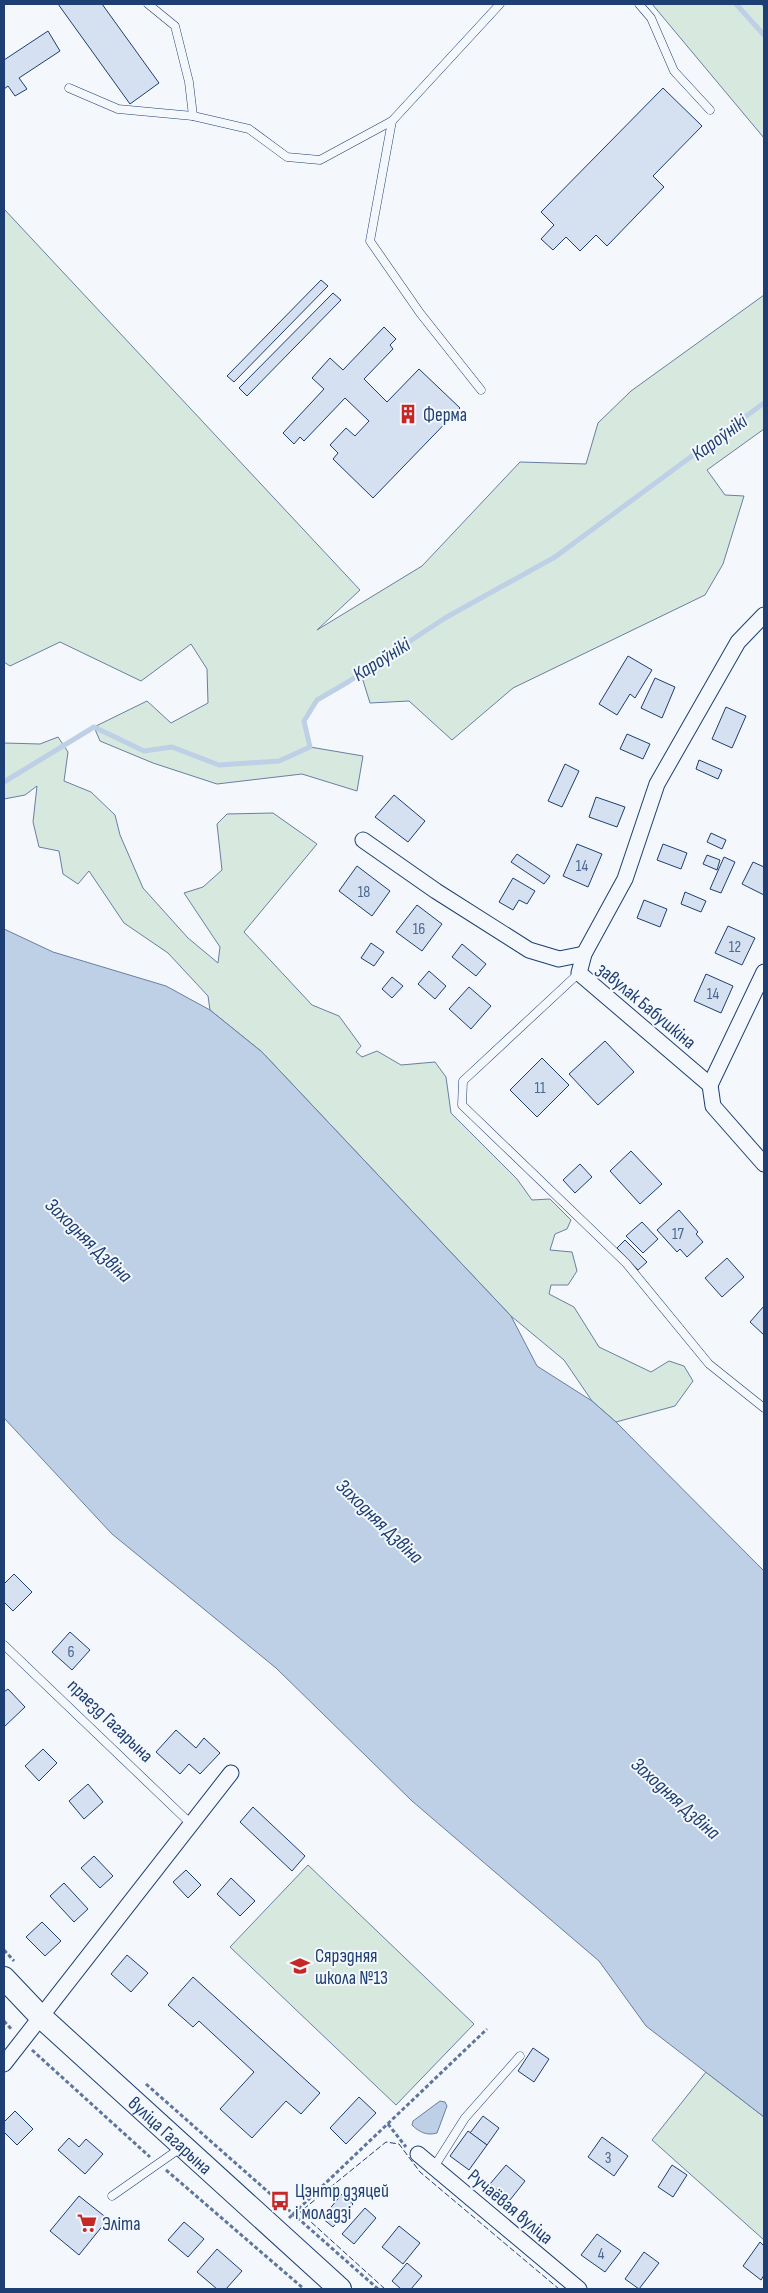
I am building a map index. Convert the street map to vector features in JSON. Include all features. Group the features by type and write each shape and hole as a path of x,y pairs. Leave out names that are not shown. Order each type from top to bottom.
{"main road":[{"name":"вуліца Гагарына","path":"4,1978 40,2016 340,2289"}],"street":[{"path":"584,954 625,879 657,784 738,642 764,615"},
{"name":"завулак Бабушкіна","path":"363,840 436,891 529,950 559,959 584,954 579,973 710,1085"},
{"path":"764,972 710,1085 713,1106 764,1164"},
{"path":"4,2064 230,1773"},
{"name":"Ручаёвая вуліца","path":"418,2154 579,2289"}],"lane":[{"path":"148,4 175,26 189,82 193,116"},
{"path":"69,88 118,109 193,116 249,128 287,157 320,160 392,121 500,4"},
{"path":"639,4 651,18 674,71 710,110"},
{"path":"392,121 370,241 420,313 481,390"},
{"path":"579,973 463,1081 462,1105 626,1263 709,1364 764,1408"},
{"name":"праезд Гагарына","path":"4,1645 191,1824"},
{"path":"434,2167 465,2118 520,2056"},
{"path":"112,2196 182,2147"}],"path":[{"path":"275,2230 487,2028"},
{"path":"174,2108 378,2289"},
{"path":"388,2124 409,2150 418,2154"}],"shaded area":[{"path":"652,4 762,4 764,8 764,138"},
{"path":"4,209 360,590 317,630 422,566 520,462 586,464 598,423 631,391 764,295 764,429 707,470 725,495 744,496 723,564 705,595 513,688 452,740 409,701 370,703 361,674 317,700 304,721 310,747 363,756 357,791 302,774 217,784 153,763 100,741 94,727 147,701 171,723 208,703 207,669 191,644 141,681 60,642 10,666 4,662"},
{"path":"58,737 68,752 64,781 91,792 115,815 120,835 143,888 188,938 218,963 220,947 184,893 203,887 222,870 217,824 227,814 273,813 317,844 244,932 312,1005 339,1016 361,1046 356,1052 362,1057 377,1051 401,1065 435,1062 446,1077 451,1113 517,1179 532,1200 550,1199 571,1220 567,1229 555,1234 550,1250 572,1252 577,1271 568,1285 551,1285 549,1294 574,1307 599,1347 651,1372 669,1361 684,1366 693,1381 675,1406 616,1422 592,1401 564,1360 511,1316 262,1052 210,1010 208,996 168,953 124,923 89,871 78,884 63,874 59,851 39,847 33,822 37,786 25,795 4,799 4,743 40,744"},
{"path":"308,1865 474,2024 396,2105 230,1947"},
{"path":"706,2072 764,2117 764,2240 652,2140"}],"water":[{"name":"Заходняя Дзвіна","path":"4,929 53,952 166,986 210,1010 262,1052 511,1316 537,1366 592,1401 616,1422 764,1571 764,2117 646,2026 599,1961 412,1801 276,1668 112,1534 4,1418"},
{"path":"440,2101 445,2102 447,2106 437,2133 423,2133 417,2130 412,2125 413,2121"}],"building":[{"path":"58,4 102,4 159,83 130,104"},
{"path":"48,31 60,51 19,78 27,89 15,96 8,86 4,89 4,60"},
{"path":"663,88 702,126 653,176 664,187 607,246 596,235 580,251 566,237 553,250 541,239 554,225 541,212"},
{"path":"321,280 328,286 234,382 227,376"},
{"path":"333,293 341,300 247,396 239,388"},
{"name":"Ферма","path":"384,327 396,339 390,345 393,349 364,379 387,402 419,369 460,408 373,498 333,459 338,453 330,445 346,428 355,436 369,421 345,398 304,441 300,437 294,444 283,433 324,389 312,378 330,358 343,370"},
{"path":"628,656 652,670 635,698 630,694 617,715 599,704"},
{"path":"655,678 675,687 662,718 641,708"},
{"path":"726,707 746,716 732,748 712,739"},
{"path":"627,734 650,744 643,759 620,749"},
{"path":"699,760 722,770 718,779 696,769"},
{"path":"565,764 579,771 562,807 548,801"},
{"path":"394,795 425,821 408,842 375,817"},
{"path":"596,797 625,807 617,827 589,817"},
{"path":"711,833 726,840 722,849 707,842"},
{"path":"577,844 602,854 588,887 563,876"},
{"path":"663,844 687,853 681,869 657,860"},
{"path":"517,854 550,876 544,884 511,862"},
{"path":"707,855 720,860 717,870 703,864"},
{"path":"724,857 735,862 721,893 710,889"},
{"path":"753,862 764,867 764,895 742,884"},
{"path":"357,866 390,891 372,916 339,891"},
{"path":"513,878 535,891 527,904 519,900 513,910 499,902"},
{"path":"685,892 706,901 701,912 681,904"},
{"path":"644,900 667,909 660,927 637,918"},
{"path":"417,905 442,924 422,951 396,932"},
{"path":"728,926 755,938 742,965 715,953"},
{"path":"371,943 384,952 374,966 361,958"},
{"path":"462,944 486,964 476,976 452,957"},
{"path":"429,971 446,986 435,999 418,984"},
{"path":"706,974 733,986 721,1013 694,1001"},
{"path":"392,977 403,986 392,998 382,989"},
{"path":"469,987 491,1006 471,1029 449,1009"},
{"path":"605,1041 634,1072 598,1105 569,1074"},
{"path":"542,1058 569,1085 537,1117 510,1090"},
{"path":"631,1151 662,1184 640,1204 610,1171"},
{"path":"580,1164 592,1177 575,1193 563,1180"},
{"path":"679,1210 698,1232 696,1234 703,1242 687,1257 680,1249 677,1252 657,1230"},
{"path":"642,1222 658,1239 643,1253 626,1236"},
{"path":"625,1240 647,1262 638,1270 617,1248"},
{"path":"727,1258 744,1277 722,1297 705,1278"},
{"path":"764,1306 764,1335 750,1322"},
{"path":"14,1574 32,1592 13,1611 4,1602 4,1584"},
{"path":"70,1632 90,1650 72,1670 52,1652"},
{"path":"8,1689 25,1707 4,1727 4,1692"},
{"path":"176,1730 196,1748 204,1738 220,1753 200,1774 189,1764 180,1774 156,1752"},
{"path":"43,1749 57,1763 39,1781 25,1766"},
{"path":"88,1784 103,1802 84,1819 69,1801"},
{"path":"253,1807 305,1856 292,1871 240,1822"},
{"path":"94,1856 113,1876 100,1888 81,1868"},
{"path":"186,1870 201,1885 188,1898 173,1882"},
{"path":"231,1878 255,1901 240,1916 217,1894"},
{"path":"64,1883 88,1909 74,1922 50,1896"},
{"path":"42,1922 61,1941 45,1956 26,1937"},
{"path":"127,1955 148,1973 131,1992 111,1974"},
{"path":"193,1977 320,2093 301,2114 286,2101 252,2138 220,2109 254,2072 199,2021 193,2027 168,2005"},
{"path":"533,2048 549,2059 534,2082 518,2071"},
{"path":"359,2097 376,2113 346,2144 330,2128"},
{"path":"15,2111 33,2129 17,2145 4,2132 4,2122"},
{"path":"483,2116 499,2128 487,2145 470,2133"},
{"path":"468,2131 487,2145 469,2170 450,2156"},
{"path":"602,2137 628,2156 614,2176 588,2157"},
{"path":"69,2138 79,2147 86,2139 103,2154 85,2174 58,2150"},
{"path":"506,2165 525,2181 510,2200 490,2184"},
{"path":"672,2165 687,2175 673,2197 658,2187"},
{"path":"342,2194 353,2204 333,2227 322,2218"},
{"path":"79,2196 108,2219 79,2255 50,2231"},
{"path":"365,2208 376,2218 354,2244 342,2234"},
{"path":"184,2222 204,2239 188,2257 168,2240"},
{"path":"399,2226 420,2243 403,2264 382,2247"},
{"path":"597,2234 621,2251 605,2272 581,2255"},
{"path":"760,2242 764,2246 764,2275 761,2280 743,2266"},
{"path":"217,2249 242,2271 226,2289 217,2289 197,2272"},
{"path":"644,2252 659,2263 639,2289 625,2279"},
{"path":"407,2263 422,2276 411,2289 401,2289 392,2281"}],"waterway":[{"path":"736,4 764,35"},
{"name":"Кароўнікі","path":"4,782 94,727 144,751 172,747 219,765 279,761 310,747 304,721 317,700 348,682 445,618 555,557 764,403"}],"fence":[{"path":"385,2289 300,2212 386,2142 399,2144 420,2172 559,2289"}],"place":[{"name":"Ферма","path":"408,414"},
{"name":"Сярэдняя школа №13","path":"300,1966"},
{"name":"Цэнтр дзяцей і моладзі","path":"280,2201"},
{"name":"Эліта","path":"87,2223"}]}
